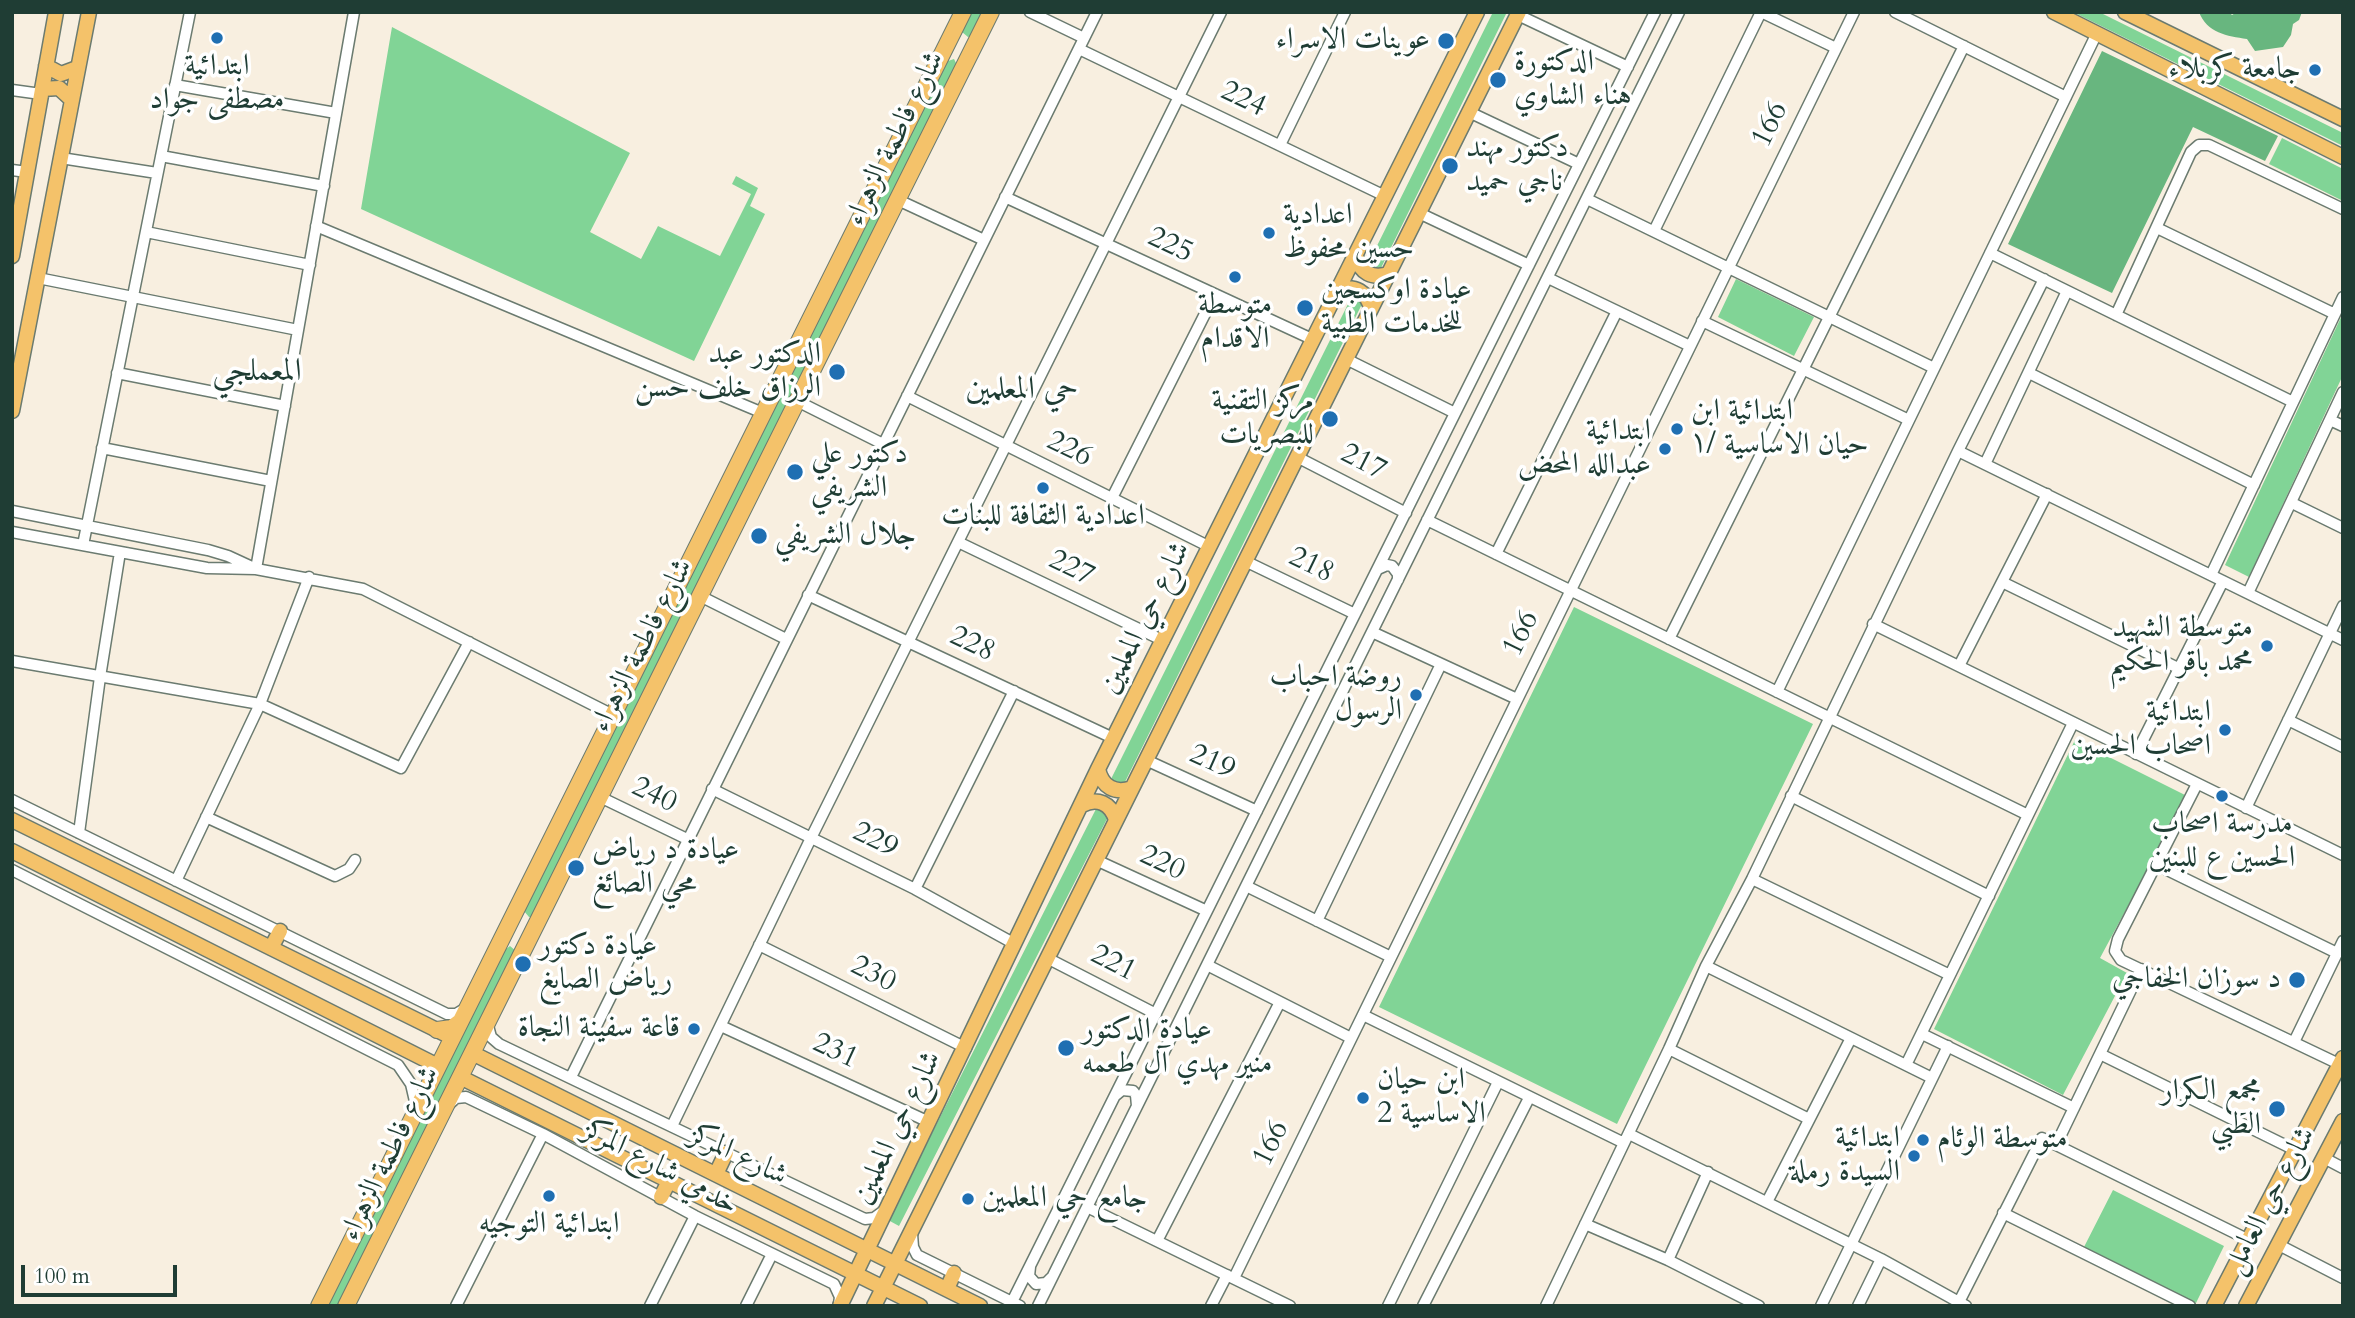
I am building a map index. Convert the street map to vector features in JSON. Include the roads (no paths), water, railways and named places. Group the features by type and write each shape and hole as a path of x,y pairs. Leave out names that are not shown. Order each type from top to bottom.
{"highway":[{"name":"شارع فاطمة الزهراء","path":"349,1300 461,1082 472,1053 523,949 991,12"},
{"name":"شارع فاطمة الزهراء","path":"319,1306 417,1110 432,1068 453,1038 959,20"},
{"path":"959,20 964,37 978,38"},
{"path":"941,56 955,57 962,69"},
{"path":"515,911 524,921 536,923"},
{"path":"503,937 515,939 523,949"},
{"path":"437,1030 447,1029 460,1022"},
{"path":"480,1038 481,1050 487,1061"},
{"path":"345,1255 354,1264 368,1264"},
{"path":"331,1282 344,1284 349,1300"}],"main road":[{"path":"12,256 20,171 42,92 56,12"},
{"path":"12,411 89,12"},
{"name":"شارع حي المعلمين","path":"839,1306 966,1048 1013,943 1098,769 1477,12"},
{"path":"2054,12 2343,157"},
{"path":"2125,12 2343,119"},
{"name":"شارع حي المعلمين","path":"874,1306 1518,13"},
{"path":"46,66 61,74 77,68"},
{"path":"42,92 59,88 71,99"},
{"path":"1356,256 1358,264 1367,274 1389,274"},
{"path":"1338,290 1353,288 1362,292 1371,309"},
{"path":"1098,769 1100,778 1110,788 1118,791 1132,788"},
{"path":"1082,805 1096,801 1105,804 1116,820"},
{"path":"12,820 453,1038"},
{"path":"12,851 294,994 432,1068"},
{"path":"271,947 280,931"},
{"path":"286,1008 294,994"},
{"name":"شارع المركز","path":"472,1053 981,1306"},
{"name":"شارع حي العامل","path":"2214,1306 2341,1061"},
{"name":"شارع المركز","path":"461,1082 669,1181 920,1306"},
{"name":"شارع حي العامل","path":"2246,1306 2343,1121"},
{"path":"716,1174 726,1153"},
{"path":"661,1197 669,1181"},
{"path":"947,1289 954,1273"}],"street":[{"path":"83,545 190,12"},
{"path":"256,569 354,12"},
{"path":"1030,12 1084,38"},
{"path":"571,1077 1097,12"},
{"path":"672,1126 811,838 1221,12"},
{"path":"1280,145 1345,12"},
{"path":"916,1222 911,1236 917,1255 1016,1304 1030,1267 1655,12"},
{"path":"1038,1306 1679,12"},
{"path":"1654,231 1761,12 1836,48"},
{"name":"166","path":"1211,1306 1230,1276 1363,1015 1854,12"},
{"path":"1895,12 2066,96"},
{"path":"1518,13 1628,67"},
{"path":"1777,692 2097,33"},
{"path":"1669,639 1964,47"},
{"name":"224","path":"1079,49 1385,196"},
{"path":"175,85 336,113"},
{"path":"12,90 42,92"},
{"path":"1469,112 1579,164"},
{"path":"2116,315 2191,152 2204,144 2343,209"},
{"path":"161,156 324,186"},
{"path":"61,159 158,173"},
{"name":"225","path":"1005,197 1314,340"},
{"path":"1587,199 1934,368"},
{"path":"898,200 984,240"},
{"path":"1419,213 1529,265"},
{"path":"1555,214 1557,224 1561,227 1572,227 1574,224"},
{"path":"316,226 763,413"},
{"path":"2157,228 2335,314"},
{"path":"146,232 310,265"},
{"path":"1542,239 1556,237 1560,240 1562,250"},
{"path":"1990,253 2293,402"},
{"path":"38,278 298,330"},
{"path":"1548,278 1690,346"},
{"path":"1546,1306 1627,1139 1706,966 1752,879 1873,624 2044,279"},
{"path":"1985,464 2067,291"},
{"path":"1112,498 1215,294"},
{"path":"2211,575 2343,297"},
{"path":"1496,554 1617,311"},
{"path":"1702,321 1909,420"},
{"path":"1346,359 1455,413"},
{"path":"117,373 285,406"},
{"path":"2029,373 2254,485"},
{"path":"2248,593 2343,392"},
{"name":"226","path":"907,396 1210,547"},
{"path":"797,401 883,444"},
{"path":"2330,420 2343,426"},
{"path":"102,448 271,481"},
{"path":"1958,451 2343,640"},
{"name":"217","path":"1297,457 1406,513"},
{"path":"1959,666 2047,495"},
{"path":"2292,503 2343,528"},
{"path":"12,511 218,552 256,569"},
{"path":"1427,520 2028,815"},
{"path":"12,532 206,568 256,569 363,589 613,715"},
{"name":"227","path":"958,542 1164,641"},
{"path":"1391,543 1390,549 1397,557 1407,557 1412,552"},
{"path":"79,833 120,552"},
{"name":"218","path":"1245,561 1355,614"},
{"path":"1378,569 1392,566 1398,574 1398,580"},
{"path":"176,881 260,704 309,577"},
{"path":"2136,754 2224,581"},
{"path":"2002,582 2180,669"},
{"name":"228","path":"808,595 1115,739"},
{"path":"700,596 786,639"},
{"path":"2246,808 2343,606"},
{"path":"1873,624 2343,855"},
{"path":"1372,632 1517,699"},
{"path":"12,661 260,704 401,768 469,642"},
{"path":"1317,921 1441,664"},
{"path":"915,889 1014,691"},
{"path":"2288,720 2343,747"},
{"path":"1906,1065 2073,723"},
{"name":"219","path":"1146,760 1257,811"},
{"path":"2197,784 2118,939 2115,951 2121,960 2294,1042 2341,1061"},
{"name":"229","path":"712,789 915,889 1013,943"},
{"path":"1791,796 1989,896"},
{"name":"240","path":"600,797 687,839"},
{"path":"12,800 447,1014 456,1014 468,1007"},
{"path":"206,817 335,876 342,874 355,860"},
{"name":"220","path":"1096,860 1207,911"},
{"path":"2157,865 2337,953"},
{"path":"12,870 398,1065 411,1084 417,1110"},
{"path":"1752,879 1950,975"},
{"path":"1246,886 1391,957"},
{"path":"2294,1042 2343,941"},
{"name":"230","path":"759,945 966,1048"},
{"name":"221","path":"1047,958 1156,1014"},
{"path":"1207,965 1351,1038"},
{"path":"1706,966 1932,1078"},
{"path":"2056,1145 2141,969"},
{"path":"1157,1241 1280,1002"},
{"path":"1363,1015 1529,1098 1708,1172 1881,1259 1962,1304 2003,1213 2042,1138 2249,1240"},
{"name":"خدمي شارع المركز","path":"487,1022 491,1037 499,1044 865,1219 882,1214 889,1205"},
{"name":"231","path":"721,1026 929,1122"},
{"path":"1922,1034 2074,1108"},
{"path":"1767,1202 1851,1038"},
{"path":"1821,1306 1948,1046"},
{"path":"1669,1049 1809,1119"},
{"path":"2100,1054 2295,1150"},
{"path":"1130,1067 1130,1073 1137,1081 1142,1082 1151,1077"},
{"path":"1388,1306 1498,1082"},
{"path":"1116,1095 1122,1090 1133,1091 1137,1106"},
{"name":"خدمي شارع المركز","path":"444,1111 456,1098 466,1097 543,1134 695,1216 834,1284 840,1297 839,1306"},
{"path":"1423,1306 1529,1098"},
{"path":"456,1306 543,1134"},
{"path":"2324,1158 2343,1168"},
{"path":"1668,1260 1708,1172"},
{"path":"1087,1207 1290,1306"},
{"path":"2003,1213 2190,1306"},
{"path":"650,1306 695,1216"},
{"path":"1585,1224 1668,1260 1759,1306"},
{"path":"2279,1245 2343,1278"},
{"path":"746,1306 772,1254"},
{"path":"1858,1306 1881,1259"},
{"path":"1030,1267 1030,1276 1036,1283 1046,1283 1052,1276"}],"place":[{"name":"ابتدائية مصطفى جواد","path":"217,38"},
{"name":"عوينات الاسراء","path":"1446,41"},
{"name":"جامعة كربلاء","path":"2315,70"},
{"name":"الدكتورة هناء الشاوي","path":"1498,80"},
{"name":"دكتور مهند ناجي حميد","path":"1450,166"},
{"name":"اعدادية حسين محفوظ","path":"1269,233"},
{"name":"متوسطة الاقدام","path":"1235,277"},
{"name":"عيادة اوكسجين للخدمات الطبية","path":"1305,308"},
{"name":"الدكتور عبد الرزاق خلف حسن","path":"837,372"},
{"name":"مركز التقنية للبصريات","path":"1330,419"},
{"name":"ابتدائية ابن حيان الاساسية /١","path":"1677,429"},
{"name":"ابتدائية عبدالله المحض","path":"1665,449"},
{"name":"دكتور علي الشريفي","path":"795,472"},
{"name":"اعدادية الثقافة للبنات","path":"1043,488"},
{"name":"جلال الشريفي","path":"759,536"},
{"name":"متوسطة الشهيد محمد باقر الحكيم","path":"2267,646"},
{"name":"روضة احباب الرسول","path":"1416,695"},
{"name":"ابتدائية اصحاب الحسين","path":"2225,730"},
{"name":"مدرسة اصحاب الحسين ع للبنين","path":"2222,796"},
{"name":"عيادة د رياض محي الصائغ","path":"576,868"},
{"name":"عيادة دكتور رياض الصايغ","path":"523,964"},
{"name":"د سوزان الخفاجي","path":"2297,980"},
{"name":"قاعة سفينة النجاة","path":"694,1029"},
{"name":"عيادة الدكتور منير مهدي آل طعمه","path":"1066,1048"},
{"name":"ابن حيان الاساسية 2","path":"1363,1098"},
{"name":"مجمع الكرار الطبي","path":"2277,1109"},
{"name":"متوسطة الوئام","path":"1923,1140"},
{"name":"ابتدائية السيدة رملة","path":"1914,1156"},
{"name":"ابتدائية التوجيه","path":"549,1196"},
{"name":"جامع حي المعلمين","path":"968,1199"}],"district":[{"name":"المعملجي","path":"257,373"},
{"name":"حي المعلمين","path":"1022,391"}]}
